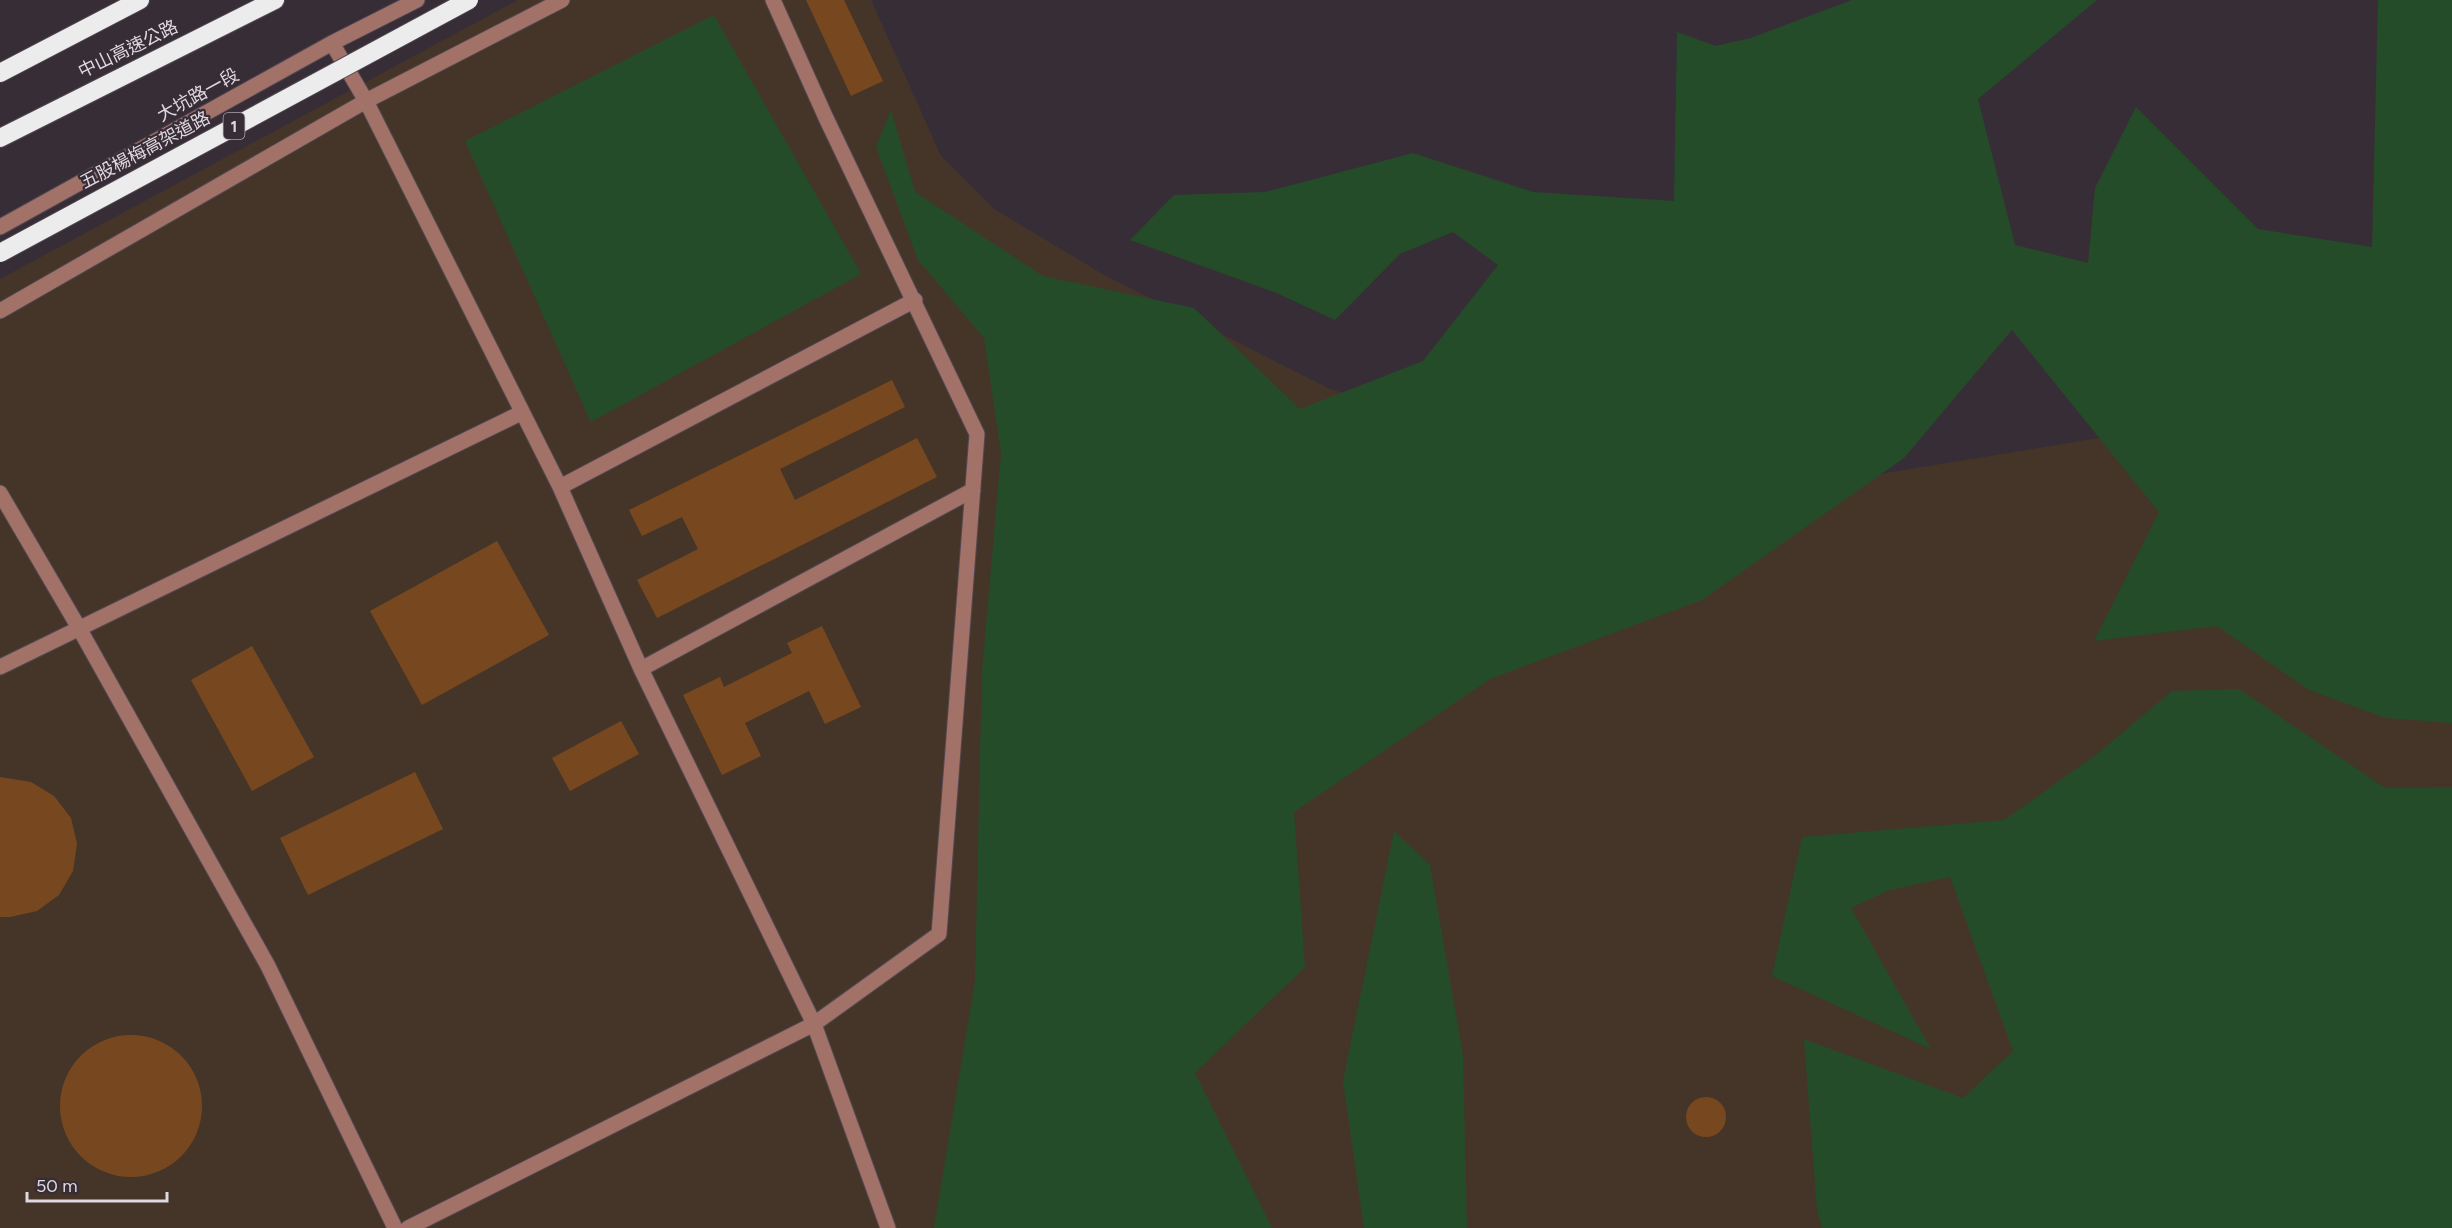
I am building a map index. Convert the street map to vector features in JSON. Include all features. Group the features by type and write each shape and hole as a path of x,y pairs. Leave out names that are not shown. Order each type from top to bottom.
{"highway":[{"name":"中山高速公路","path":"0,74 140,0"},
{"name":"中山高速公路","path":"0,138 275,0"},
{"name":"五股楊梅高架道路","path":"0,253 469,0"}],"street":[{"name":"大坑路一段","path":"0,227 332,43 417,0"},
{"path":"0,311 366,101 562,0"},
{"path":"408,1228 814,1024 939,934 977,434 915,300 854,177 773,0"},
{"path":"332,43 366,101 560,487 641,669 814,1024 888,1228"},
{"path":"560,487 915,300"},
{"path":"0,667 521,412"},
{"path":"641,669 973,490"},
{"path":"0,493 79,628 268,966 395,1228"}],"shaded area":[{"path":"518,0 871,0 941,156 994,209 1106,276 1330,389 1716,501 2142,431 2452,406 2452,1228 0,1228 0,279"}],"green space":[{"path":"1852,0 2097,0 1978,99 2015,245 2088,263 2095,188 2136,107 2258,229 2372,247 2378,0 2452,0 2452,723 2386,718 2309,690 2217,626 2094,641 2159,512 2012,330 1904,458 1702,600 1490,679 1294,812 1305,967 1195,1073 1272,1228 934,1228 975,981 982,671 1001,453 984,338 918,260 876,147 891,110 915,192 1043,276 1194,308 1300,409 1423,361 1498,265 1453,232 1400,254 1335,320 1274,292 1130,240 1174,195 1265,192 1413,153 1533,192 1674,201 1677,33 1674,31 1716,46 1751,38"},
{"path":"714,15 861,274 591,422 465,141"},
{"path":"2239,689 2385,788 2452,787 2452,1228 1822,1228 1817,1211 1804,1039 1963,1098 2013,1051 1950,877 1890,890 1851,908 1931,1049 1772,976 1802,837 2004,820 2097,754 2172,691"},
{"path":"1394,831 1430,865 1463,1055 1467,1228 1364,1228 1343,1081"}],"building":[{"path":"806,0 844,0 883,81 851,96"},
{"path":"892,380 905,407 780,469 795,500 917,438 937,477 657,618 637,580 698,549 682,517 642,536 629,510"},
{"path":"497,541 549,635 422,705 370,611"},
{"path":"822,626 861,707 825,724 809,691 745,723 761,756 722,775 683,695 720,677 724,687 792,653 787,643"},
{"path":"252,646 314,757 252,791 191,680"},
{"path":"621,721 639,754 570,791 552,758"},
{"path":"415,772 443,829 308,895 280,838"},
{"path":"0,777 31,782 54,796 71,818 77,844 73,871 59,895 37,911 10,917 0,917"},
{"path":"131,1035 158,1040 181,1056 197,1079 202,1106 197,1133 181,1156 158,1172 131,1177 104,1172 81,1156 65,1133 60,1106 65,1079 81,1056 104,1040"},
{"path":"1706,1097 1714,1098 1720,1103 1725,1109 1725,1125 1720,1131 1714,1136 1706,1137 1698,1136 1692,1131 1687,1125 1686,1117 1687,1109 1692,1103 1698,1098"}]}
